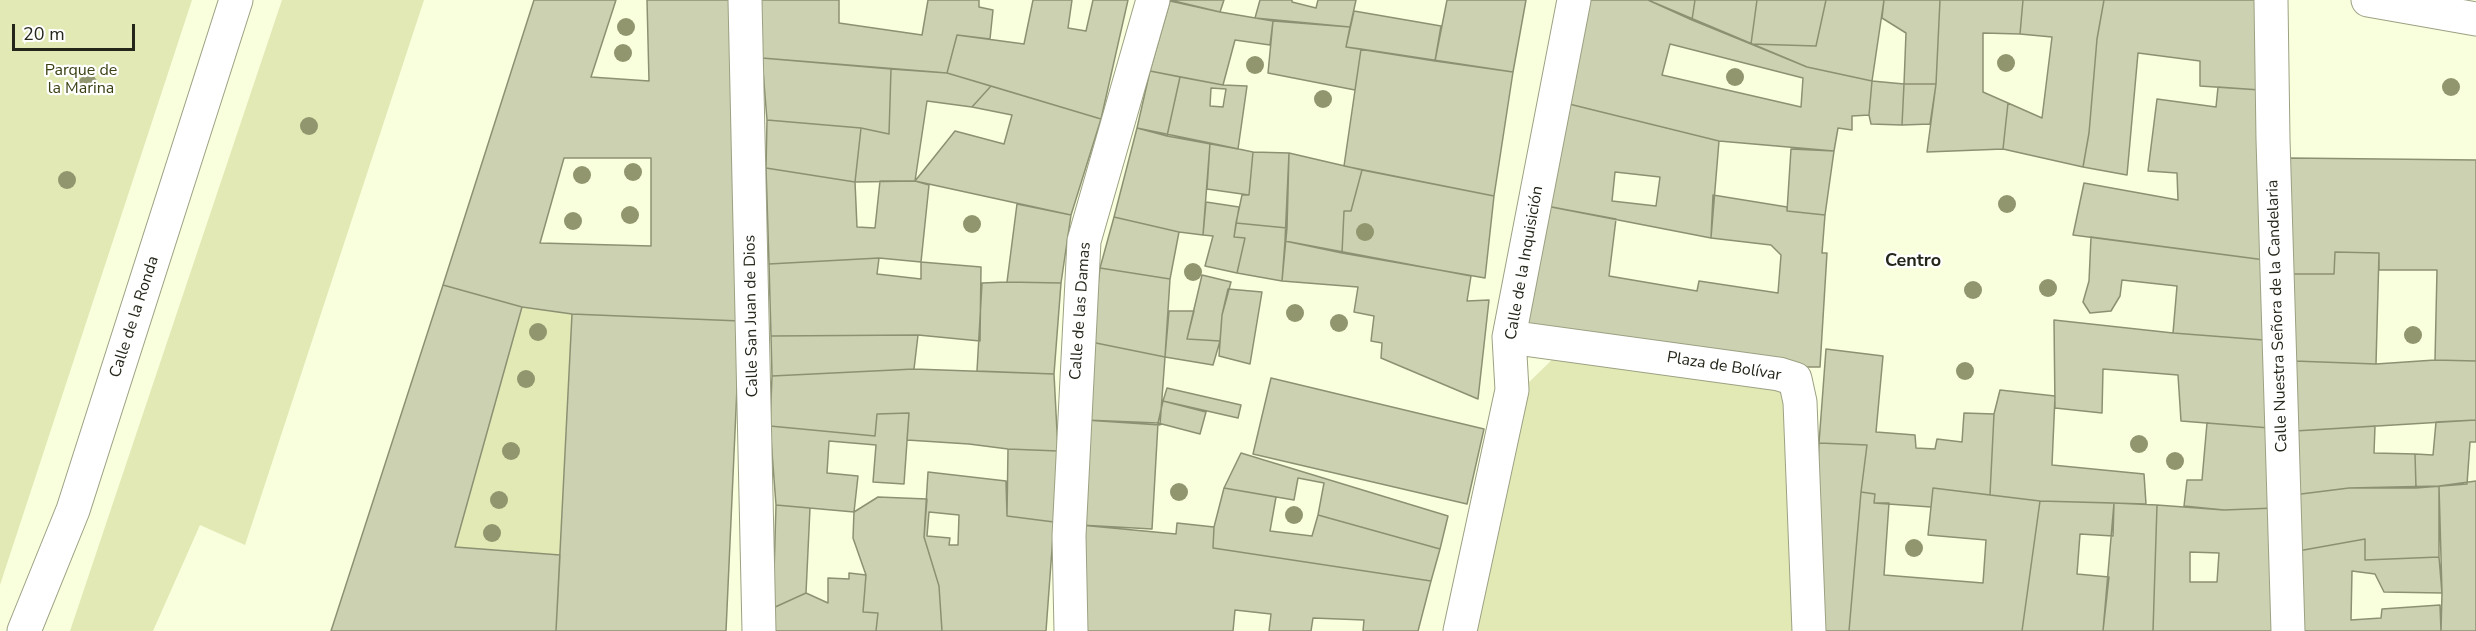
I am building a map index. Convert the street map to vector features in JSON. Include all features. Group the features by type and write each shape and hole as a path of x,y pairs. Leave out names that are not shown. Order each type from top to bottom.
{"street":[{"name":"Calle de la Ronda","path":"24,631 73,510 236,0"},
{"name":"Calle San Juan de Dios","path":"745,0 759,631"},
{"name":"Calle de las Damas","path":"1071,631 1069,536 1084,241 1153,0"},
{"name":"Calle de la Inquisición","path":"1460,631 1512,390 1509,337 1575,0"},
{"name":"Calle Nuestra Señora de la Candelaria","path":"2271,0 2273,151 2288,631"},
{"path":"2368,0 2476,19"},
{"name":"Plaza de Bolívar","path":"1509,337 1779,374 1795,379 1800,402 1809,631"}],"green space":[{"name":"Parque de la Marina","path":"0,0 192,0 0,585"},
{"path":"282,0 424,0 245,545 200,525 153,631 70,631"},
{"path":"522,307 572,314 560,555 455,547"},
{"path":"1560,352 1794,392 1799,631 1472,631 1524,387"}],"building":[{"path":"534,0 616,0 591,77 649,81 647,0 734,0 740,321 572,314 522,307 443,285","holes":["564,158 651,158 651,246 540,243"]},
{"path":"760,0 839,0 839,23 922,35 928,0 979,0 979,7 993,10 990,39 957,35 947,73 762,58"},
{"path":"1033,0 1072,0 1068,28 1086,31 1093,0 1128,0 1101,119 947,73 957,35 1024,44"},
{"path":"1170,0 1224,0 1220,12"},
{"path":"1260,0 1292,0 1292,2 1316,8 1318,0 1356,0 1350,27 1255,18"},
{"path":"1447,0 1526,0 1513,72 1435,61"},
{"path":"1582,0 1648,0 1807,67 1872,81 1869,115 1852,116 1852,130 1838,128 1834,151 1719,141 1561,102","holes":["1670,44 1803,78 1801,107 1662,75"]},
{"path":"1648,0 1695,0 1692,20"},
{"path":"1695,0 1757,0 1751,44 1692,20"},
{"path":"1757,0 1826,0 1816,46 1751,44"},
{"path":"1826,0 1884,0 1872,81 1807,67 1751,44 1816,46"},
{"path":"1884,0 1940,0 1936,84 1904,84 1906,33 1882,18"},
{"path":"1940,0 2023,0 2020,34 1983,33 1983,92 2008,103 2003,149 1927,152 1936,84"},
{"path":"2023,0 2104,0 2097,39 2089,133 2083,167 2003,149 2008,103 2042,118 2052,37 2020,34"},
{"path":"2104,0 2264,0 2260,90 2200,86 2200,61 2138,53 2127,175 2083,167 2089,133 2097,39"},
{"path":"1170,1 1273,21 1270,45 1235,40 1223,85 1150,71"},
{"path":"1354,11 1441,26 1435,61 1346,47"},
{"path":"1273,21 1350,27 1346,47 1361,49 1355,90 1268,73"},
{"path":"1361,49 1513,72 1494,196 1344,166"},
{"path":"762,58 891,69 889,134 861,128 767,120"},
{"path":"891,69 947,73 991,86 972,107 927,101 915,181 855,182 861,128 889,134"},
{"path":"1150,71 1180,77 1167,136 1137,128"},
{"path":"1180,77 1223,85 1247,86 1238,149 1167,136","holes":["1211,88 1226,89 1223,107 1210,106"]},
{"path":"1872,81 1904,84 1902,125 1871,124 1869,115"},
{"path":"1904,84 1936,84 1930,124 1902,125"},
{"path":"991,86 1101,119 1071,215 915,181 955,131 1004,144 1012,115 972,107"},
{"path":"2218,87 2260,90 2265,260 2073,235 2084,183 2178,200 2177,173 2148,171 2157,99 2216,107"},
{"path":"1561,102 1719,141 1711,238 1541,205","holes":["1615,172 1660,177 1656,206 1612,201"]},
{"path":"767,120 861,128 855,182 766,168"},
{"path":"1137,128 1210,143 1203,235 1179,232 1114,217"},
{"path":"1210,143 1253,152 1249,195 1207,189"},
{"path":"1791,149 1834,151 1825,215 1787,211"},
{"path":"1253,152 1289,153 1287,228 1236,223 1242,195 1249,195"},
{"path":"1289,153 1362,170 1351,211 1344,211 1342,253 1285,241"},
{"path":"2289,158 2476,160 2476,361 2435,360 2437,270 2379,270 2379,253 2335,252 2334,274 2291,274"},
{"path":"766,168 855,182 857,227 875,228 880,181 915,181 929,185 921,262 879,258 769,264"},
{"path":"1362,170 1494,196 1485,278 1342,253 1344,211 1351,211"},
{"path":"1713,195 1787,207 1787,211 1825,215 1822,253 1827,253 1820,367 1778,367 1523,325 1541,205 1616,219 1609,276 1697,291 1699,281 1778,293 1781,255 1771,245 1711,238"},
{"path":"1206,202 1239,207 1234,237 1245,238 1237,273 1205,266 1213,236 1203,235"},
{"path":"1017,204 1071,215 1061,283 1007,282"},
{"path":"1114,217 1179,232 1170,279 1100,268"},
{"path":"1236,223 1287,228 1282,281 1237,273 1245,238 1234,237"},
{"path":"2091,237 2265,260 2264,340 2173,333 2177,286 2122,280 2120,296 2111,311 2090,313 2083,302 2089,281"},
{"path":"1285,241 1471,276 1467,301 1489,300 1478,399 1381,358 1382,343 1371,341 1374,316 1354,312 1358,287 1282,281"},
{"path":"2335,252 2379,253 2376,364 2294,361 2291,274 2334,274"},
{"path":"879,258 877,274 921,279 921,262 981,267 980,341 918,335 771,336 769,264"},
{"path":"1100,268 1170,279 1165,357 1091,342"},
{"path":"1202,275 1231,282 1222,315 1220,341 1187,339"},
{"path":"982,283 1061,283 1054,374 977,371"},
{"path":"443,285 522,307 455,547 560,555 556,631 331,631"},
{"path":"1228,289 1262,292 1250,364 1219,356 1222,315"},
{"path":"1169,311 1194,311 1187,339 1220,341 1213,365 1165,357"},
{"path":"572,314 740,321 726,631 556,631"},
{"path":"2054,320 2264,340 2270,428 2181,421 2178,375 2103,369 2102,413 2055,408"},
{"path":"918,335 914,369 772,376 771,336"},
{"path":"1091,342 1165,357 1160,425 1085,420"},
{"path":"1826,349 1883,356 1876,432 1915,435 1916,448 1935,449 1937,439 1962,442 1964,413 1994,414 1990,495 1933,488 1931,507 1874,503 1875,494 1861,492 1867,445 1819,443"},
{"path":"2435,360 2476,361 2476,420 2295,431 2294,361 2376,364"},
{"path":"914,369 1054,374 1058,451 907,440 909,413 877,414 875,436 770,426 772,376"},
{"path":"1271,378 1484,429 1467,504 1253,454"},
{"path":"1167,388 1241,405 1238,418 1163,401"},
{"path":"2000,390 2055,396 2052,465 2144,474 2146,504 2040,501 1990,495 1994,414"},
{"path":"1163,401 1206,412 1200,434 1158,423"},
{"path":"909,413 904,484 873,482 876,445 829,441 827,473 858,476 854,512 776,505 770,426 875,436 877,414"},
{"path":"1085,420 1158,423 1152,529 1080,525"},
{"path":"2476,420 2476,442 2470,442 2467,484 2416,488 2415,454 2433,455 2436,422"},
{"path":"2207,423 2270,428 2275,508 2224,510 2184,506 2187,480 2202,480"},
{"path":"2375,426 2374,453 2415,454 2416,488 2349,488 2293,495 2295,431"},
{"path":"1819,443 1867,445 1849,631 1811,631"},
{"path":"1008,449 1058,451 1054,522 1007,516"},
{"path":"1241,453 1448,516 1440,549 1318,515 1324,483 1298,478 1294,500 1224,488"},
{"path":"928,472 1006,481 1007,516 1054,522 1046,631 942,631 939,586 924,537","holes":["929,512 959,515 958,545 949,545 950,538 927,536"]},
{"path":"2476,481 2476,631 2441,631 2439,486"},
{"path":"2439,486 2439,557 2365,560 2365,539 2298,551 2293,495 2349,488"},
{"path":"1224,488 1276,497 1270,531 1312,536 1318,515 1440,549 1431,581 1213,548 1214,527"},
{"path":"1933,488 2040,501 2022,631 1849,631 1861,492 1875,494 1874,503 1889,503 1884,575 1983,583 1986,540 1928,535"},
{"path":"878,497 927,499 924,537 939,586 942,631 876,631 878,613 863,612 866,575 853,538 854,512"},
{"path":"2040,501 2114,503 2113,536 2080,534 2077,574 2109,577 2103,631 2022,631"},
{"path":"2114,503 2157,505 2153,631 2103,631"},
{"path":"776,505 810,508 806,593 773,608"},
{"path":"2157,505 2224,510 2275,508 2278,631 2153,631","holes":["2190,552 2219,553 2217,582 2190,582"]},
{"path":"1177,523 1214,527 1213,548 1431,581 1418,631 1363,631 1364,620 1313,618 1311,631 1269,631 1271,614 1235,610 1233,631 1079,631 1080,525 1176,534"},
{"path":"2365,539 2365,560 2439,557 2442,593 2384,592 2375,574 2352,571 2351,620 2381,618 2382,609 2440,605 2441,631 2302,631 2298,551"},
{"path":"849,573 866,575 863,612 878,613 876,631 773,631 773,608 806,593 828,603 828,578 849,579"}],"district":[{"name":"Centro","path":"1913,262"}]}
